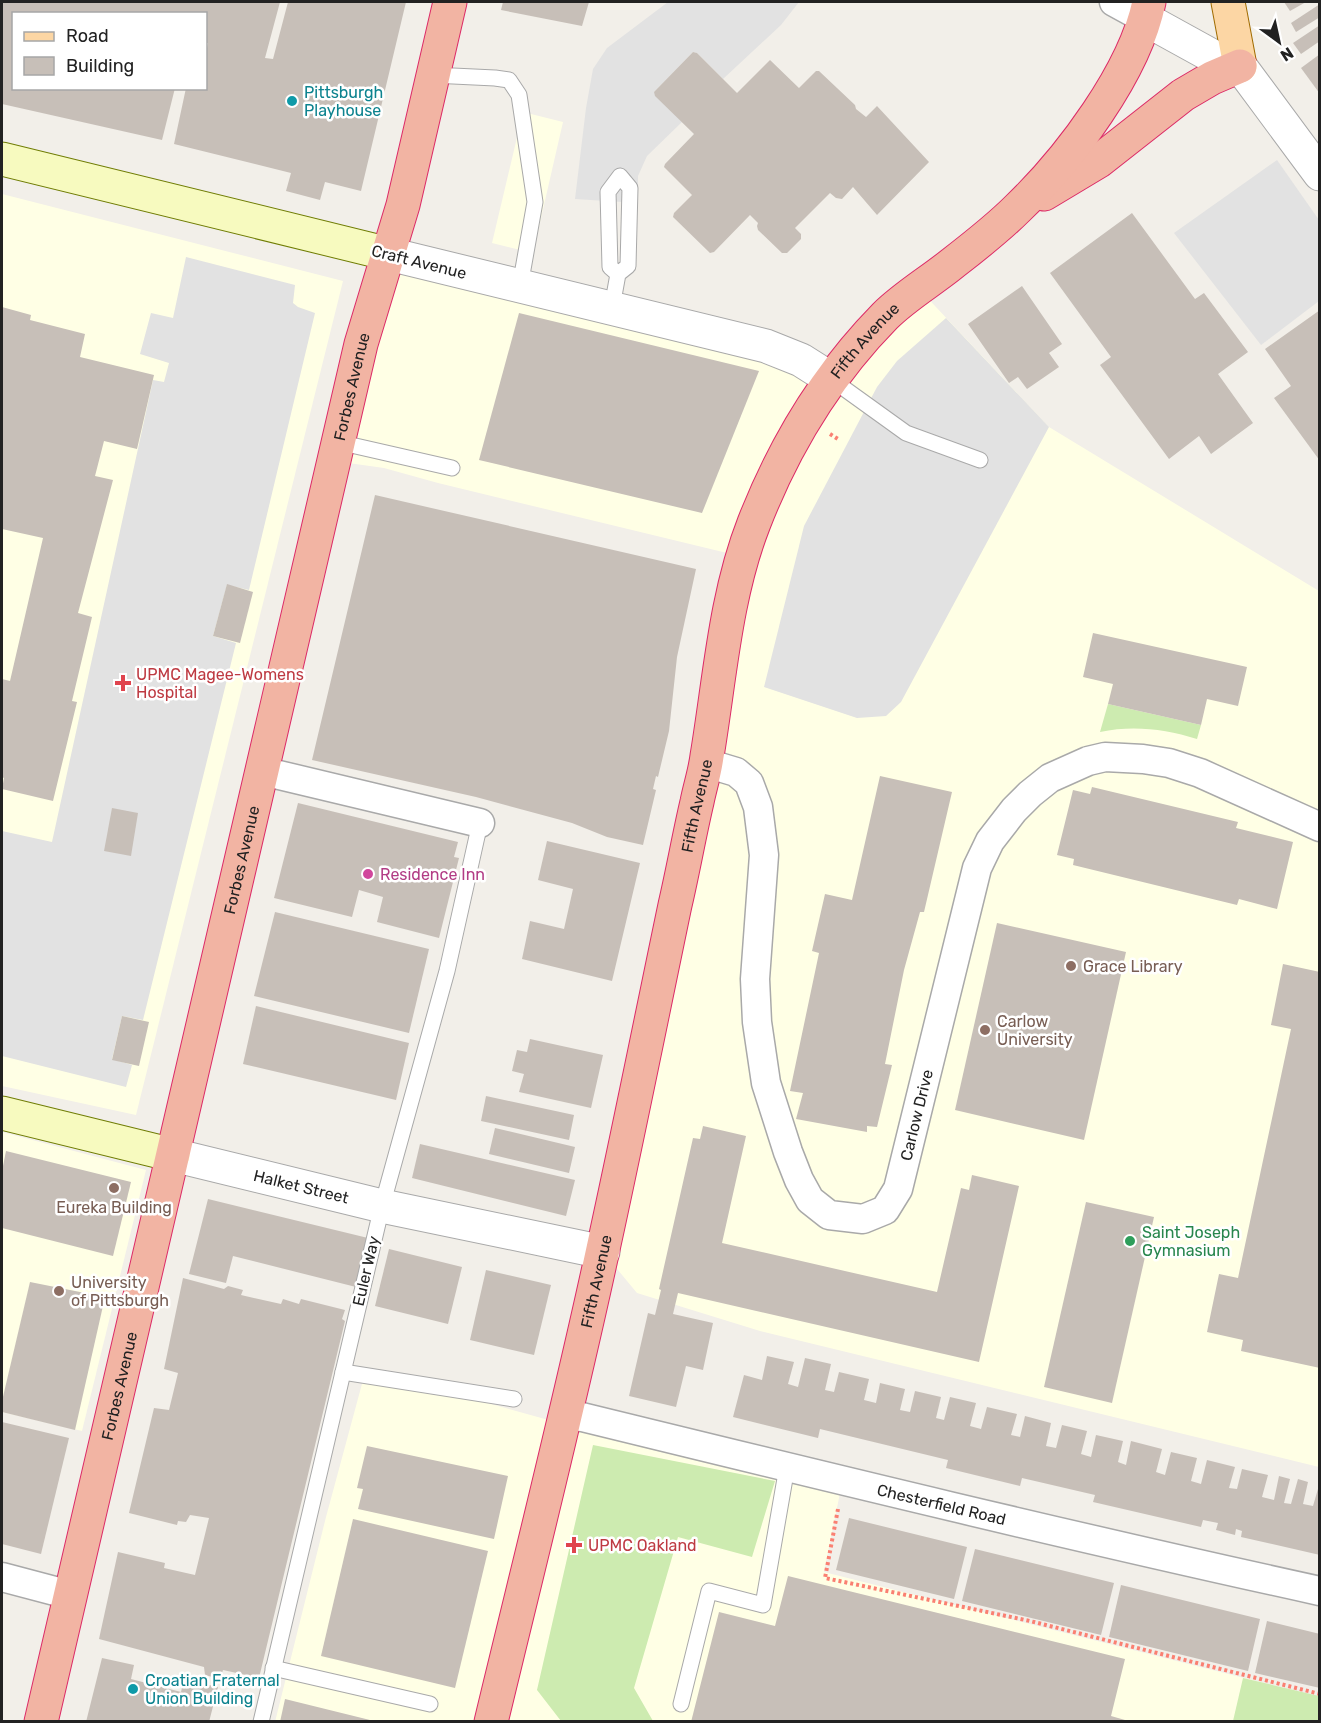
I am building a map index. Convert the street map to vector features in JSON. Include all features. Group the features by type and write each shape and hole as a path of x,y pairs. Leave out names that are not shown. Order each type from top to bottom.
{"highway":[{"name":"Forbes Avenue","path":"41,1722 361,344 403,205 450,2"},
{"name":"Fifth Avenue","path":"491,1722 603,1252 706,763 731,599 753,525 802,422 831,379 889,312 1016,211 1056,167 1086,129 1113,86 1130,57 1150,7"},
{"path":"1016,211 1099,161 1183,95 1212,78 1240,66"}],"main road":[{"path":"1228,2 1240,66"},
{"name":"Craft Avenue","path":"2,159 389,254"},
{"name":"Halket Street","path":"2,1113 173,1155"}],"street":[{"path":"1114,2 1150,7 1214,57 1240,66 1320,174"},
{"name":"Craft Avenue","path":"389,254 766,345 801,360 831,379"},
{"name":"Carlow Drive","path":"706,763 736,772 749,783 758,807 764,855 755,979 757,1022 766,1083 788,1152 810,1200 829,1215 863,1219 885,1210 898,1189 977,868 990,841 1014,810 1030,794 1050,778 1088,760 1143,759 1169,763 1200,773 1320,827"},
{"path":"262,771 480,823"},
{"name":"Halket Street","path":"173,1155 382,1206 603,1252"},
{"name":"Chesterfield Road","path":"565,1416 582,1417 1194,1564 1320,1591"},
{"path":"2,1577 70,1595"}],"lane":[{"path":"432,75 509,80 519,95 535,202 520,286"},
{"path":"612,307 618,274 628,266 630,188 620,176 608,192 610,267 618,274"},
{"path":"831,379 906,433 980,460"},
{"path":"338,442 452,468"},
{"name":"Euler Way","path":"261,1722 382,1206 447,971 480,823"},
{"path":"343,1372 514,1399"},
{"path":"681,1704 709,1591 763,1605 787,1467"},
{"path":"273,1668 430,1704"}],"path":[{"path":"843,1481 825,1578 1030,1621 1320,1694"}],"shaded area":[{"path":"668,2 799,2 781,25 723,79 697,53 693,52 654,92 682,122 647,156 638,176 638,203 575,199 593,69 607,48"},
{"path":"523,112 563,122 533,253 492,243"},
{"path":"1277,160 1319,220 1319,301 1261,345 1174,233"},
{"name":"UPMC Magee-Womens Hospital","path":"2,194 343,281 136,1115 2,1086"},
{"name":"Carlow University","path":"389,254 831,379 919,289 1049,427 1319,591 1319,1467 760,1331 637,1293 603,1252 727,553 384,468 334,461"},
{"path":"186,257 295,285 293,303 315,313 249,590 227,585 213,636 236,643 143,1020 122,1016 112,1059 132,1065 126,1087 2,1056 2,831 52,842 153,380 164,382 169,363 140,354 151,313 173,318"},
{"path":"946,318 1049,427 901,702 886,716 857,718 764,687 804,526 877,387 897,361"},
{"name":"University of Pittsburgh","path":"2,1132 146,1170 82,1431 2,1412"},
{"name":"UPMC Oakland","path":"366,1369 581,1429 840,1493 824,1572 1320,1697 1319,1722 275,1722"}],"green space":[{"path":"1108,704 1201,725 1197,739 1149,729 1100,732"},
{"path":"593,1445 775,1481 752,1557 678,1537 634,1688 653,1721 561,1721 537,1690"},
{"path":"1243,1678 1319,1696 1319,1721 1233,1721"}],"building":[{"path":"2,2 280,2 265,58 273,59 288,2 406,2 361,191 325,182 320,200 286,191 291,173 174,144 186,90 207,90 207,12 12,12 12,90 174,90 162,140 2,104"},
{"path":"503,2 589,2 582,26 501,10"},
{"path":"1284,2 1306,2 1290,11"},
{"path":"1320,4 1320,17 1296,32 1291,23"},
{"path":"1320,25 1320,41 1301,54 1293,43"},
{"path":"693,52 697,53 737,93 770,60 799,88 816,71 819,71 866,117 877,106 929,162 877,215 853,187 842,199 830,193 795,228 801,234 801,239 787,253 782,253 758,230 758,223 750,215 714,252 710,253 673,217 674,213 692,195 664,167 694,134 655,96 654,92"},
{"path":"1320,54 1320,94 1301,68"},
{"path":"1132,213 1195,299 1204,293 1248,352 1218,374 1253,423 1211,454 1199,436 1169,459 1100,365 1111,357 1050,273"},
{"path":"1022,286 1062,344 1049,353 1059,367 1027,389 1018,377 1009,383 968,324"},
{"path":"2,307 31,315 30,320 85,334 80,357 154,375 137,449 104,441 95,476 113,480 78,613 92,617 72,701 77,702 53,801 2,789 4,778 2,777 2,679 10,681 43,538 2,529"},
{"path":"1320,310 1320,461 1274,398 1291,386 1265,349"},
{"path":"519,313 759,371 702,513 479,460"},
{"path":"375,495 696,569 677,657 669,731 653,789 656,790 643,845 607,837 572,823 476,797 312,760"},
{"path":"227,584 253,592 240,643 213,636"},
{"path":"1093,633 1247,667 1238,706 1207,699 1201,725 1108,704 1113,684 1083,677"},
{"path":"880,776 952,792 924,912 920,912 904,970 885,1064 892,1065 877,1127 867,1126 867,1132 796,1119 803,1093 790,1091 819,953 812,951 825,894 852,900"},
{"path":"1092,787 1238,822 1236,828 1293,842 1277,909 1239,899 1237,905 1073,865 1074,859 1057,855 1073,790 1090,794"},
{"name":"Residence Inn","path":"298,803 458,842 454,857 459,858 439,938 377,922 383,897 359,890 352,917 274,898"},
{"path":"112,808 138,813 131,856 104,851"},
{"path":"547,841 640,863 612,981 522,959 530,921 564,929 573,889 538,880"},
{"path":"275,912 429,949 409,1033 254,996"},
{"path":"997,923 1126,952 1084,1140 955,1110"},
{"path":"1283,964 1320,972 1320,1368 1241,1351 1243,1340 1207,1332 1219,1274 1238,1278 1291,1029 1271,1025"},
{"path":"256,1006 409,1043 396,1100 243,1064"},
{"path":"122,1016 149,1022 139,1066 112,1060"},
{"path":"530,1039 603,1055 591,1108 519,1092 524,1074 512,1071 517,1050 527,1052"},
{"path":"486,1096 574,1115 569,1140 481,1121"},
{"path":"703,1126 746,1136 722,1243 937,1292 961,1188 969,1190 972,1175 1019,1186 979,1362 678,1293 673,1314 713,1323 703,1370 686,1366 676,1407 629,1396 648,1313 655,1315 693,1138 700,1139"},
{"path":"495,1128 575,1147 569,1173 489,1154"},
{"path":"420,1144 575,1180 566,1216 412,1178"},
{"name":"Eureka Building","path":"6,1151 131,1182 113,1256 2,1228 2,1171"},
{"path":"208,1199 368,1238 356,1287 233,1256 226,1283 189,1274"},
{"path":"1086,1202 1154,1217 1112,1403 1044,1387"},
{"path":"389,1249 462,1267 448,1324 375,1306"},
{"path":"486,1270 551,1285 534,1355 470,1340"},
{"path":"183,1278 224,1289 228,1286 243,1290 241,1295 281,1304 283,1299 299,1304 301,1299 345,1310 342,1319 345,1321 259,1678 223,1670 220,1679 205,1675 204,1667 99,1639 118,1552 165,1563 164,1568 195,1575 209,1518 190,1515 186,1522 178,1521 177,1525 129,1513 154,1408 169,1410 178,1373 164,1369"},
{"path":"30,1282 105,1297 75,1430 2,1412 2,1401"},
{"path":"767,1356 794,1362 788,1384 798,1387 805,1358 831,1364 825,1390 834,1392 839,1372 869,1379 864,1400 876,1403 880,1383 905,1389 900,1410 910,1412 915,1391 941,1397 936,1418 944,1420 950,1397 976,1403 970,1426 981,1429 987,1407 1017,1414 1011,1435 1020,1437 1025,1416 1051,1423 1046,1446 1056,1448 1062,1425 1087,1431 1081,1454 1091,1457 1096,1435 1123,1441 1118,1462 1126,1465 1131,1441 1162,1449 1156,1472 1165,1475 1171,1452 1197,1458 1191,1481 1201,1484 1207,1460 1235,1467 1229,1488 1237,1489 1242,1469 1268,1475 1262,1497 1274,1500 1279,1476 1290,1479 1284,1503 1291,1504 1298,1479 1308,1482 1303,1504 1313,1506 1320,1482 1320,1555 1241,1537 1242,1531 1236,1529 1235,1535 1216,1530 1218,1523 1203,1520 1201,1527 1093,1502 1095,1495 1022,1478 1020,1486 946,1468 948,1460 820,1429 818,1438 733,1417 744,1375 762,1380"},
{"path":"2,1422 69,1438 41,1554 2,1544"},
{"path":"367,1446 508,1476 494,1539 358,1509 363,1489 357,1488"},
{"path":"849,1518 967,1547 954,1599 836,1570"},
{"path":"353,1519 488,1551 455,1688 321,1656"},
{"path":"975,1549 1114,1583 1101,1635 962,1601"},
{"path":"788,1576 1125,1659 1111,1716 1132,1722 691,1722 719,1612 775,1626"},
{"path":"1121,1585 1260,1619 1248,1671 1109,1637"},
{"path":"1267,1621 1320,1634 1320,1688 1255,1673"},
{"name":"Croatian Fraternal Union Building","path":"102,1658 134,1665 131,1679 181,1692 184,1679 218,1687 209,1722 86,1722"},
{"path":"285,1699 374,1721 374,1722 280,1722"}],"place":[{"name":"Pittsburgh Playhouse","path":"292,101"},
{"name":"UPMC Magee-Womens Hospital","path":"123,683"},
{"name":"Residence Inn","path":"368,874"},
{"name":"Grace Library","path":"1071,966"},
{"name":"Carlow University","path":"985,1030"},
{"name":"Eureka Building","path":"114,1188"},
{"name":"Saint Joseph Gymnasium","path":"1130,1241"},
{"name":"University of Pittsburgh","path":"59,1291"},
{"name":"UPMC Oakland","path":"574,1545"},
{"name":"Croatian Fraternal Union Building","path":"133,1689"}]}
